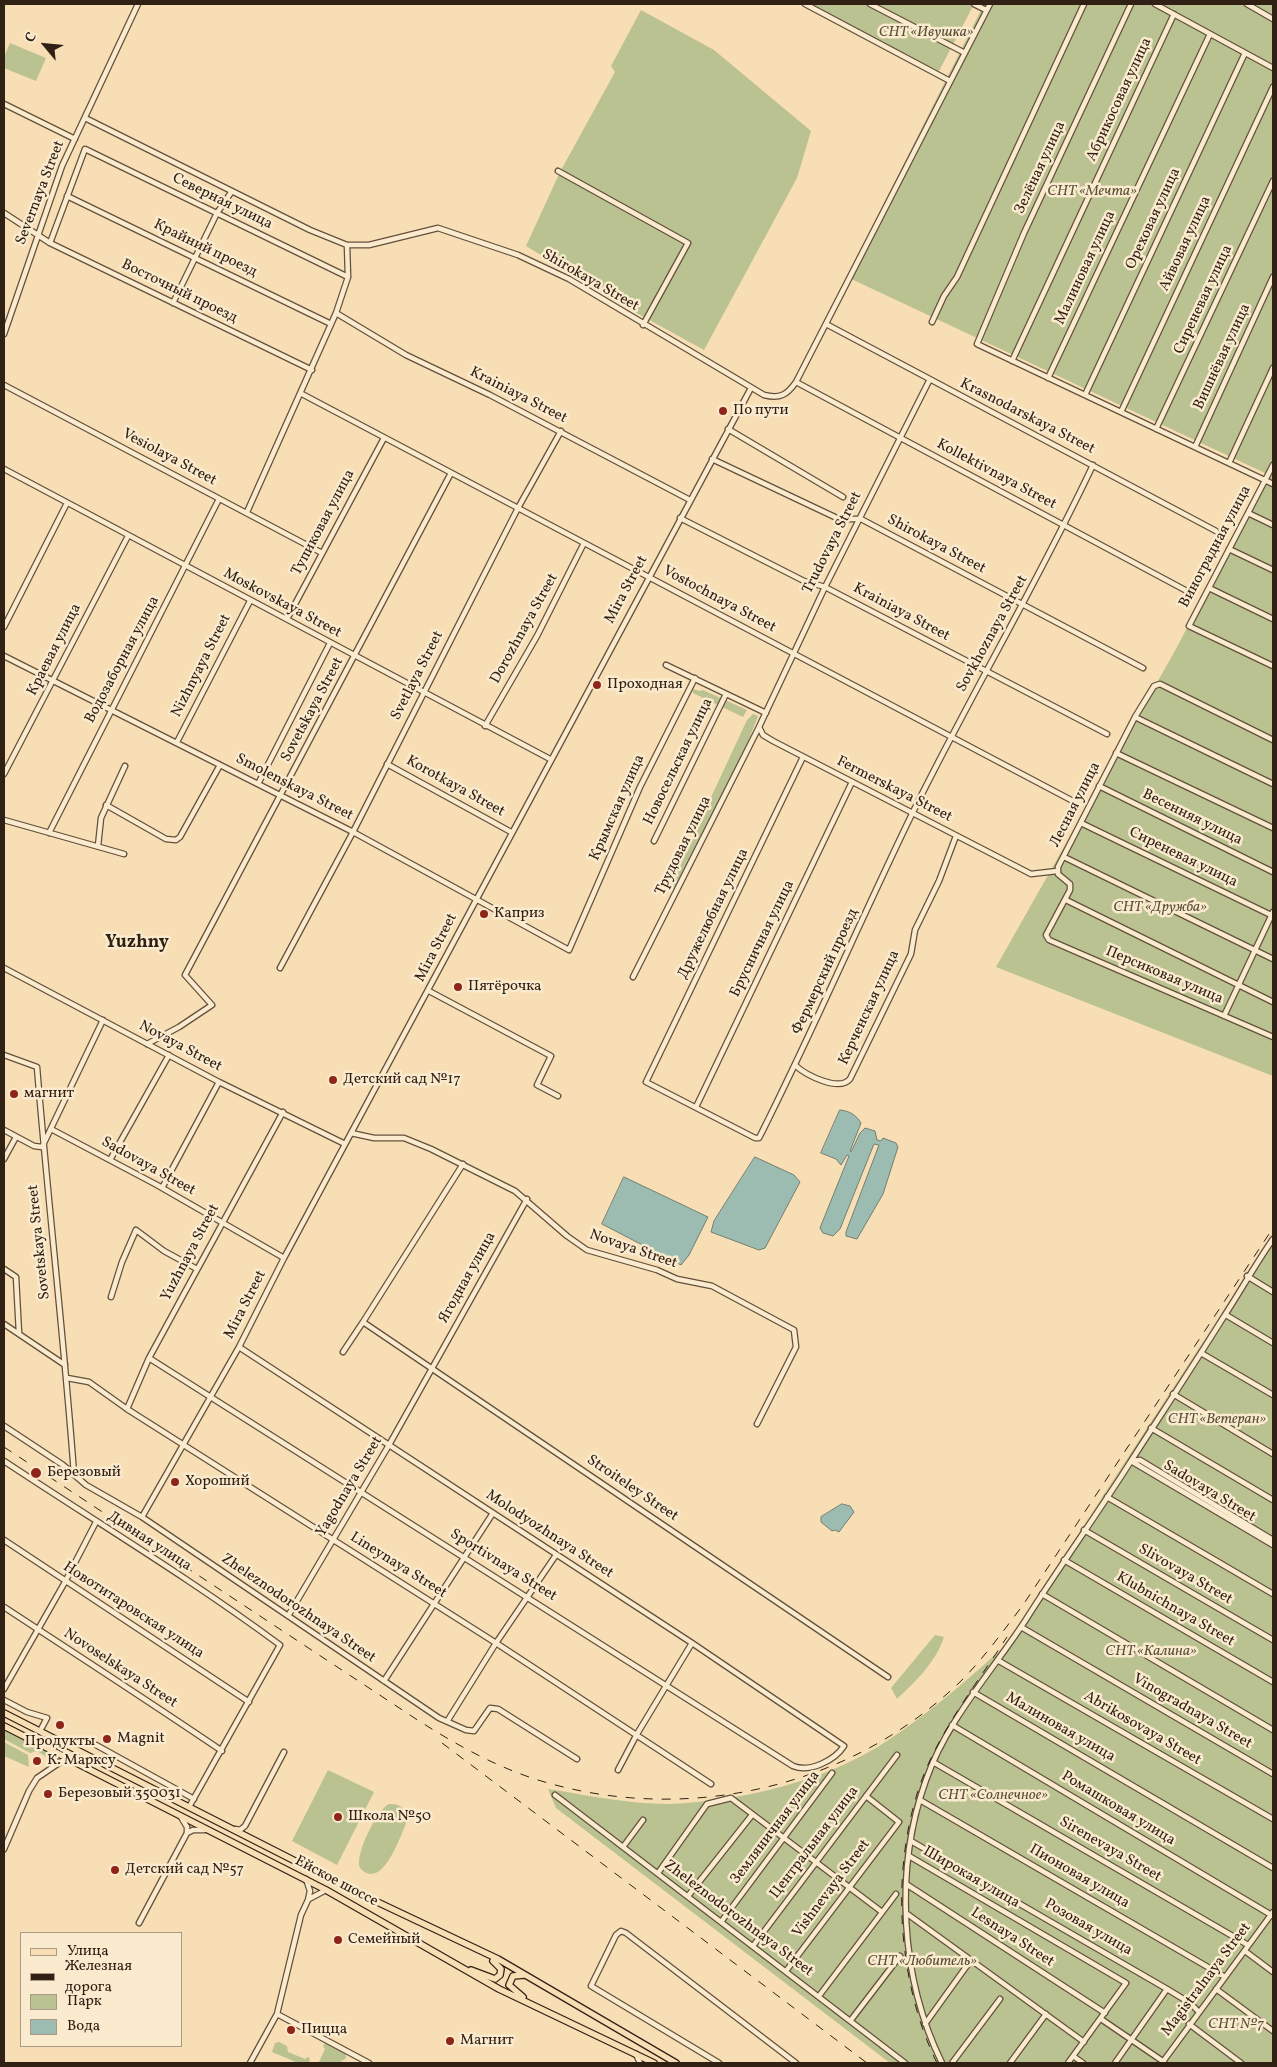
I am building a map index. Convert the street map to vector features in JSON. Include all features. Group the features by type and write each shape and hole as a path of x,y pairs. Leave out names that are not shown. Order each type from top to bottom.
{"main road":[{"name":"Ейское шоссе","path":"4,1713 354,1891 454,1938 526,1975 676,2063"},
{"name":"Ейское шоссе","path":"4,1726 306,1879 499,1989 654,2063"},
{"path":"446,1958 490,1978 498,1977 501,1972 498,1964 454,1938"},
{"path":"526,1975 513,1976 509,1985 537,2007"}],"street":[{"name":"Severnaya Street","path":"4,334 62,166 138,4"},
{"path":"805,4 950,81"},
{"path":"870,4 965,53"},
{"path":"974,4 986,10"},
{"path":"796,382 990,4"},
{"path":"932,322 944,296 957,277 1084,4"},
{"name":"Зелёная улица","path":"1012,361 977,344 1024,233 1131,4"},
{"path":"1155,4 1273,68"},
{"path":"1247,4 1273,18"},
{"name":"Абрикосовая улица","path":"1012,361 1174,14"},
{"name":"Малиновая улица","path":"1048,378 1210,34"},
{"name":"Ореховая улица","path":"1085,395 1245,53"},
{"name":"Айвовая улица","path":"1121,412 1273,87"},
{"path":"4,104 75,139"},
{"path":"84,118 347,246 348,277 336,313 302,394 247,512"},
{"name":"Северная улица","path":"67,196 85,149 348,277"},
{"path":"558,172 688,243 643,325"},
{"name":"Сиреневая улица","path":"1156,429 1273,181"},
{"path":"173,304 217,214 232,191"},
{"path":"50,243 67,196"},
{"name":"Крайний проезд","path":"67,196 331,324"},
{"name":"Восточный проезд","path":"4,212 50,243 312,370"},
{"name":"Shirokaya Street","path":"347,246 369,245 427,230 445,230 518,255 569,279 643,325 764,395 784,396 796,382"},
{"name":"Вишнёвая улица","path":"1195,447 1273,277"},
{"name":"Krainiaya Street","path":"336,313 406,355 561,432 690,500"},
{"name":"Krasnodarskaya Street","path":"826,324 929,381 1093,465 1216,531"},
{"path":"1012,361 1273,484"},
{"path":"1229,463 1273,368"},
{"name":"Trudovaya Street","path":"759,728 825,587 929,381"},
{"name":"Kollektivnaya Street","path":"796,382 1185,590"},
{"name":"Vesiolaya Street","path":"4,385 322,553"},
{"name":"Mira Street","path":"142,1518 240,1347 284,1258 429,991 550,759 751,388"},
{"name":"Vostochnaya Street","path":"302,394 1071,800"},
{"path":"728,429 843,497"},
{"name":"Svetlaya Street","path":"280,968 300,934 353,832 518,508 561,432"},
{"name":"Тупиковая улица","path":"287,619 384,438"},
{"name":"Shirokaya Street","path":"712,458 839,519 860,519 1143,668"},
{"name":"Sovkhoznaya Street","path":"912,814 1064,526 1093,465"},
{"path":"1266,481 1273,465"},
{"name":"Moskovskaya Street","path":"4,469 185,567 550,759"},
{"name":"Sovetskaya Street","path":"147,1044 179,1028 212,1005 185,975 451,473"},
{"name":"Виноградная улица","path":"1266,481 1189,626 1273,666"},
{"name":"Водозаборная улица","path":"49,833 219,499"},
{"path":"4,627 67,503"},
{"path":"1248,513 1273,525"},
{"name":"Krainiaya Street","path":"680,518 804,581 825,587 1107,734"},
{"name":"Краевая улица","path":"4,774 128,536"},
{"name":"Dorozhnaya Street","path":"485,726 537,636 584,543"},
{"path":"1229,549 1273,570"},
{"path":"1209,588 1273,619"},
{"name":"Nizhnyaya Street","path":"177,742 250,601"},
{"path":"258,784 330,643"},
{"name":"Smolenskaya Street","path":"4,656 353,832 569,950"},
{"path":"666,665 766,713"},
{"name":"Крымская улица","path":"569,950 640,787 695,678"},
{"name":"Лесная улица","path":"1066,900 1070,884 1057,871 1135,717 1157,684 1273,740"},
{"name":"Новосельская улица","path":"654,841 726,694"},
{"path":"1135,717 1273,784"},
{"name":"Fermerskaya Street","path":"759,728 763,734 803,757 1032,874 1057,871"},
{"name":"Трудовая улица","path":"633,977 759,728"},
{"path":"1116,753 1273,828"},
{"name":"Дружелюбная улица","path":"696,1107 646,1082 803,757"},
{"name":"Korotkaya Street","path":"388,764 512,832"},
{"path":"106,805 166,839 176,840 192,817 220,765"},
{"path":"98,846 106,805 125,766"},
{"name":"Брусничная улица","path":"696,1107 852,782"},
{"name":"Весенняя улица","path":"1100,786 1273,872"},
{"name":"Фермерский проезд","path":"696,1107 759,1138 796,1066 912,814"},
{"path":"4,820 124,854"},
{"name":"Сиреневая улица","path":"1081,823 1273,914"},
{"name":"Керченская улица","path":"796,1066 811,1076 828,1082 843,1084 850,1079 910,954 915,930 939,881 956,836"},
{"path":"1064,857 1273,959"},
{"path":"1066,900 1273,1002"},
{"name":"Персиковая улица","path":"1066,900 1046,938 1273,1037"},
{"path":"1224,1016 1273,914"},
{"name":"Novaya Street","path":"4,968 219,1082 345,1144"},
{"path":"429,991 551,1056 537,1085 558,1096"},
{"path":"4,1130 34,1146 42,1147 103,1020"},
{"name":"Sovetskaya Street","path":"4,1055 37,1067 42,1147 66,1365 74,1474"},
{"path":"110,1160 169,1055"},
{"path":"162,1188 219,1082"},
{"name":"Yuzhnaya Street","path":"128,1408 149,1358 283,1112"},
{"name":"Sadovaya Street","path":"51,1128 162,1188 284,1258"},
{"name":"Novaya Street","path":"351,1134 374,1138 404,1138 463,1164 516,1191 567,1236 587,1250 657,1270 677,1279 712,1286 794,1330 796,1347 756,1424"},
{"path":"4,1158 16,1137"},
{"path":"343,1352 463,1164"},
{"name":"Ягодная улица","path":"431,1370 527,1200"},
{"path":"111,1298 122,1262 136,1230 164,1251 197,1269"},
{"path":"909,1856 920,1800 933,1762 952,1725 973,1692 999,1661 1226,1315 1247,1276 1273,1239"},
{"path":"4,1270 16,1277 19,1332"},
{"path":"1247,1276 1273,1292"},
{"path":"1226,1315 1273,1343"},
{"name":"Stroiteley Street","path":"363,1322 431,1370 888,1677"},
{"path":"4,1324 19,1332 66,1365"},
{"name":"Molodyozhnaya Street","path":"240,1347 692,1643 844,1746"},
{"path":"1201,1353 1273,1395"},
{"name":"Sportivnaya Street","path":"149,1358 528,1596 775,1756 798,1768 830,1759 838,1754 844,1746"},
{"name":"Yagodnaya Street","path":"288,1616 389,1446 431,1370"},
{"name":"Lineynaya Street","path":"67,1378 89,1382 333,1540 433,1602 711,1784"},
{"path":"1173,1394 1273,1454"},
{"name":"Zheleznodorozhnaya Street","path":"4,1426 74,1474 86,1485 142,1518 429,1711 466,1730 474,1731 490,1708 498,1708 577,1759"},
{"path":"1151,1428 1273,1500"},
{"path":"1131,1461 1140,1460 1273,1540"},
{"name":"Дивная улица","path":"4,1461 80,1509 96,1522 245,1619 280,1645 249,1702"},
{"name":"Sadovaya Street","path":"1131,1461 1273,1545"},
{"path":"1107,1497 1273,1594"},
{"path":"384,1681 433,1602 493,1513"},
{"path":"4,1689 65,1582 96,1522"},
{"name":"Slivovaya Street","path":"1084,1530 1273,1640"},
{"name":"Новотитаровская улица","path":"4,1540 249,1702"},
{"path":"448,1720 496,1643 556,1555"},
{"name":"Klubnichnaya Street","path":"1064,1560 1273,1682"},
{"path":"1042,1594 1273,1730"},
{"name":"Novoselskaya Street","path":"4,1607 66,1650 130,1688 222,1751"},
{"name":"Vinogradnaya Street","path":"1021,1627 1273,1774"},
{"path":"618,1770 637,1734 692,1643"},
{"name":"Abrikosovaya Street","path":"999,1661 1273,1819"},
{"name":"Малиновая улица","path":"973,1692 1273,1868"},
{"path":"4,1700 27,1712 47,1718 40,1731"},
{"path":"189,1807 249,1702"},
{"name":"Ромашковая улица","path":"952,1725 1273,1914"},
{"path":"41,1745 43,1749 55,1755 55,1765"},
{"path":"96,1745 194,1799"},
{"path":"234,1830 240,1830 246,1826 284,1752"},
{"name":"Центральная улица","path":"753,1946 897,1755"},
{"path":"4,1849 29,1791 37,1778 65,1760 72,1764 75,1762"},
{"name":"Sirenevaya Street","path":"933,1762 1248,1946"},
{"name":"Земляничная улица","path":"721,1922 832,1773"},
{"name":"Zheleznodorozhnaya Street","path":"555,1795 905,2063"},
{"name":"Vishnevaya Street","path":"786,1971 899,1822 866,1796"},
{"path":"658,1873 707,1804 731,1798 882,1912"},
{"name":"Пионовая улица","path":"920,1800 1225,1977"},
{"path":"179,1814 185,1822 188,1833"},
{"path":"688,1896 752,1815"},
{"path":"623,1847 643,1820"},
{"path":"246,1826 249,1837"},
{"path":"139,1922 188,1833 193,1830 209,1830"},
{"name":"Розовая улица","path":"911,1841 1190,2002 1198,2011"},
{"name":"Широкая улица","path":"942,2063 925,2024 909,1949 906,1884 909,1856 1126,1983 1105,2014"},
{"path":"250,2063 277,2014 301,1915 310,1891 306,1879"},
{"name":"Lesnaya Street","path":"906,1884 1105,2014"},
{"path":"308,1900 318,1892 326,1890"},
{"path":"819,1996 896,1894"},
{"path":"906,1913 1084,2042"},
{"name":"Magistralnaya Street","path":"1163,2063 1198,2011 1273,1914"},
{"path":"719,2063 591,1986 616,1934 621,1931 626,1933 796,2063"},
{"path":"1245,1951 1273,1972"},
{"path":"851,2020 900,1956"},
{"path":"925,2024 972,1960"},
{"path":"1115,2063 1166,1989"},
{"path":"1216,1989 1273,2031"},
{"path":"952,2063 1000,1999"},
{"path":"277,2014 369,2063"},
{"path":"1010,2063 1046,2014"},
{"path":"1068,2063 1105,2014"},
{"path":"1101,2019 1163,2063"},
{"path":"1189,2024 1241,2063"},
{"path":"635,2053 640,2063"},
{"path":"1073,2056 1083,2063"}],"green space":[{"name":"СНТ «Ивушка»","path":"803,4 974,4 939,71"},
{"name":"СНТ «Мечта»","path":"984,4 1273,4 1273,1076 996,967 1176,649 1267,474 847,277"},
{"path":"641,10 714,50 811,131 797,178 704,350 633,311 526,246 560,172 615,72 611,66"},
{"path":"10,43 46,58 36,81 4,68 4,57"},
{"path":"692,689 703,690 747,710 743,717 693,693"},
{"path":"753,714 758,716 746,747 673,891 672,881 747,720"},
{"path":"1273,1234 1273,2063 890,2063 556,1808 548,1789 622,1801 667,1804 723,1799 782,1787 810,1778 863,1755 903,1730 963,1683 1007,1644"},
{"path":"935,1635 944,1637 936,1655 918,1678 897,1699 891,1688"},
{"path":"4,1730 52,1755 53,1761 37,1751 30,1753 4,1739"},
{"path":"4,1742 28,1755 29,1767 4,1756"},
{"path":"328,1770 374,1792 337,1865 292,1841"},
{"path":"389,1804 403,1808 407,1821 395,1849 383,1868 376,1873 368,1874 360,1868 359,1862 363,1844 373,1823"},
{"path":"279,2042 287,2046 288,2052 305,2059 308,2057 310,2059 309,2063 298,2063 272,2052 275,2043"},
{"path":"325,2043 346,2053 346,2058 339,2063 314,2063 319,2062 325,2049 323,2046"}],"water":[{"path":"840,1110 852,1114 861,1123 851,1152 860,1133 865,1128 875,1131 877,1140 881,1141 883,1138 896,1143 898,1147 883,1194 857,1239 846,1236 846,1232 879,1145 874,1144 840,1229 833,1236 823,1233 820,1228 849,1156 847,1155 841,1165 836,1159 821,1153"},
{"path":"755,1157 794,1175 800,1182 765,1248 759,1250 711,1232 714,1221"},
{"path":"624,1177 708,1217 689,1255 681,1265 602,1224"},
{"path":"842,1504 850,1506 854,1512 839,1532 832,1531 821,1522 821,1517"}],"railway":[{"path":"4,1447 416,1719 460,1746 490,1761 538,1780 594,1793 651,1799 709,1797 765,1788 819,1771 871,1747 920,1716 964,1678 1023,1605 1273,1228"},
{"path":"937,2063 922,2028 911,1990 905,1949 902,1908 903,1866 909,1826 919,1788 934,1752 960,1708 1007,1637"},
{"path":"442,1743 867,2063"}],"place":[{"name":"По пути","path":"723,411"},
{"name":"Проходная","path":"597,685"},
{"name":"Каприз","path":"484,914"},
{"name":"Пятёрочка","path":"458,987"},
{"name":"Детский сад №17","path":"333,1080"},
{"name":"магнит","path":"14,1094"},
{"name":"Березовый","path":"36,1473"},
{"name":"Хороший","path":"175,1482"},
{"name":"Продукты","path":"60,1725"},
{"name":"Magnit","path":"107,1739"},
{"name":"К. Марксу","path":"37,1761"},
{"name":"Березовый 350031","path":"48,1794"},
{"name":"Школа №50","path":"338,1817"},
{"name":"Детский сад №57","path":"115,1870"},
{"name":"Семейный","path":"338,1940"},
{"name":"Пицца","path":"291,2030"},
{"name":"Магнит","path":"450,2041"}],"district":[{"name":"Yuzhny","path":"137,944"}],"park label":[{"name":"СНТ «Дружба»","path":"1160,908"},
{"name":"СНТ «Ветеран»","path":"1217,1420"},
{"name":"СНТ «Калина»","path":"1151,1652"},
{"name":"СНТ «Солнечное»","path":"993,1796"},
{"name":"СНТ «Любитель»","path":"922,1962"},
{"name":"СНТ №7","path":"1236,2025"}]}
